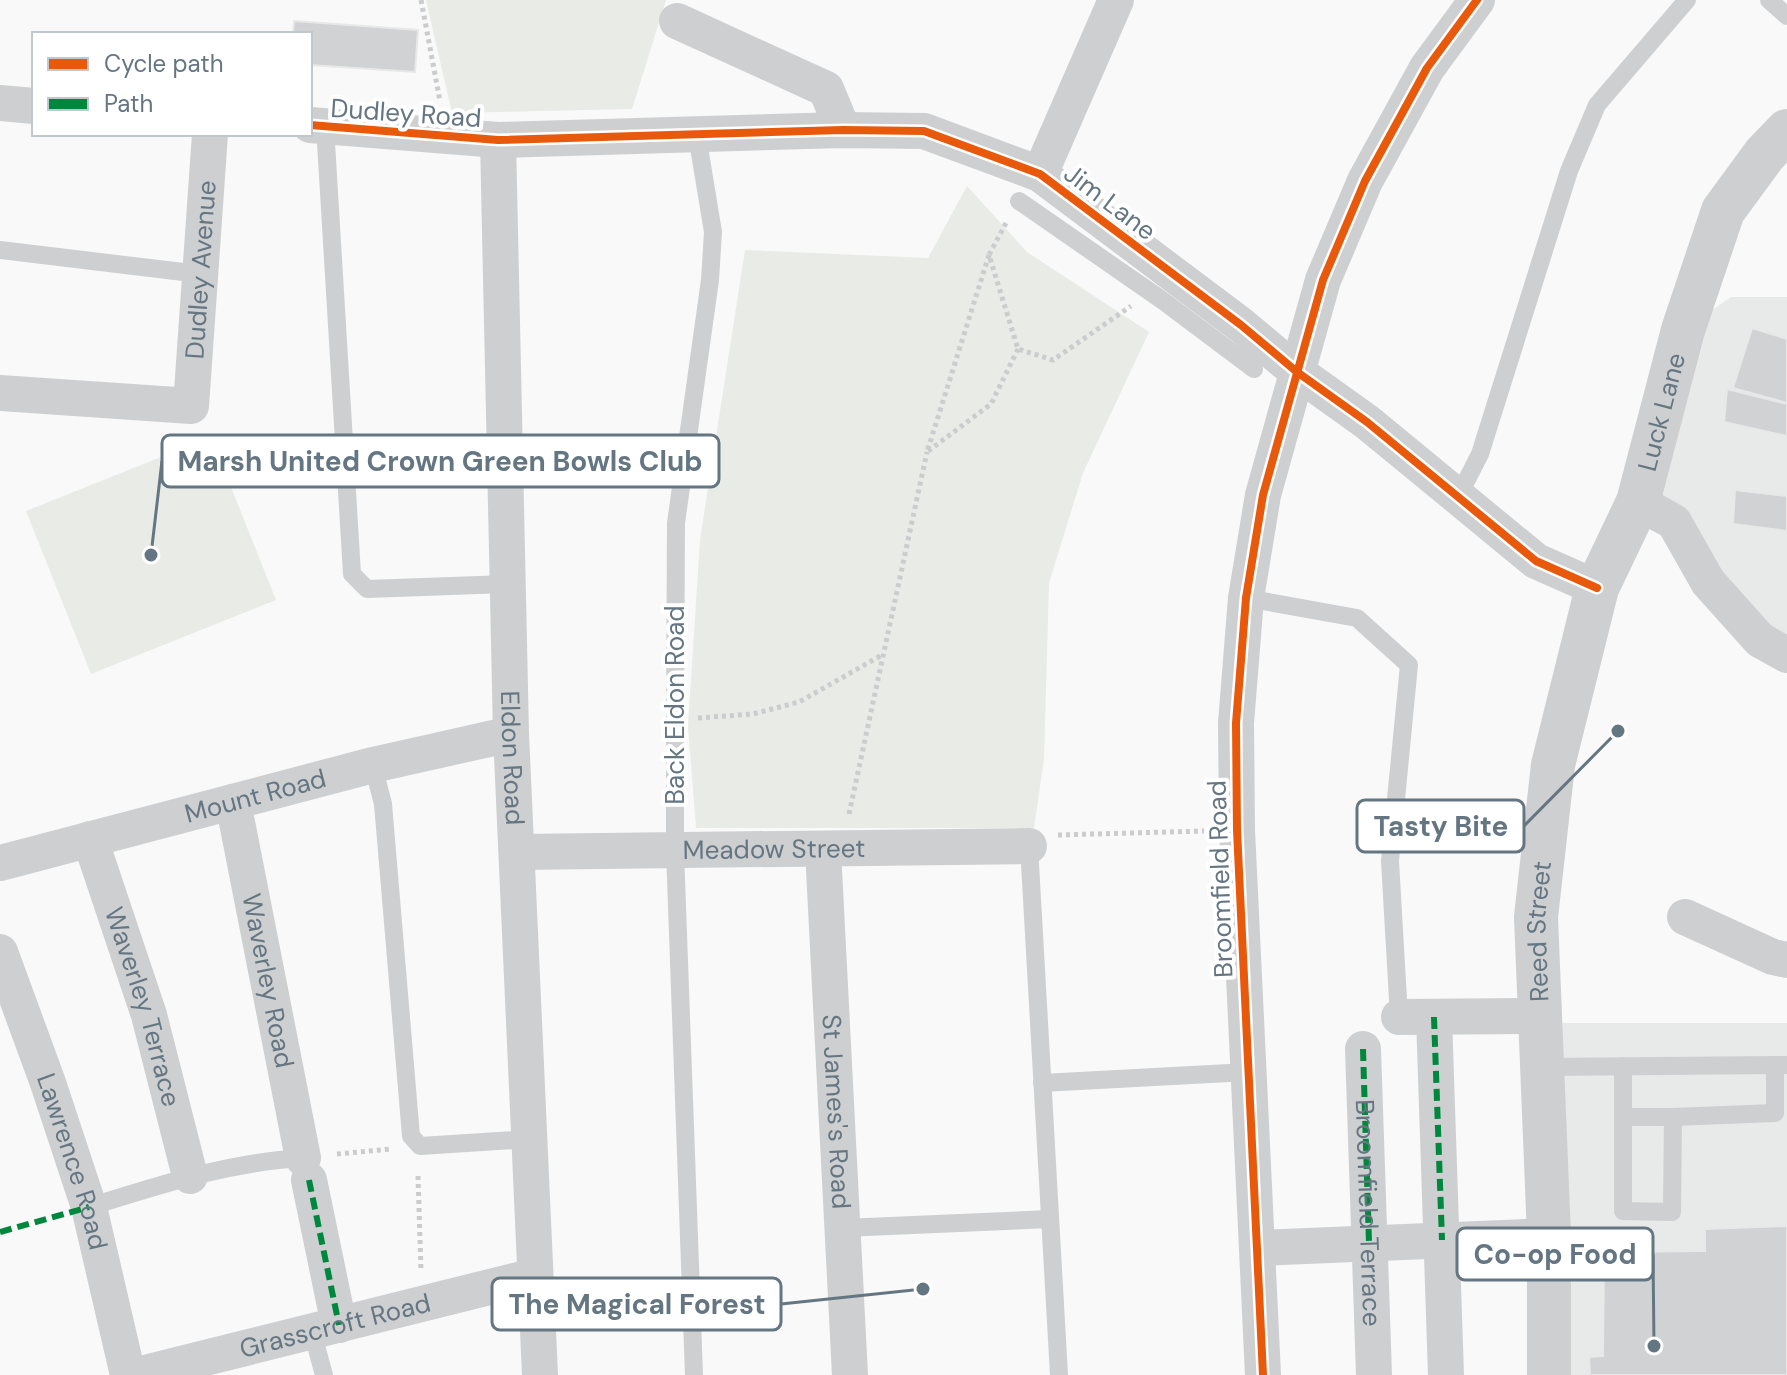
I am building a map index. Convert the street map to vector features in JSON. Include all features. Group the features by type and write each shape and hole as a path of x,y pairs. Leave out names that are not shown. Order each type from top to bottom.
{"street":[{"path":"1030,188 1116,0"},
{"name":"Broomfield Road","path":"1263,1375 1237,830 1236,723 1246,598 1263,495 1323,280 1365,181 1427,68 1477,0"},
{"path":"677,21 826,89 843,130"},
{"path":"0,103 32,106"},
{"name":"Dudley Road","path":"318,126 498,140"},
{"name":"Jim Lane","path":"498,140 843,130 924,131 1030,188 1163,290 1241,325 1297,372 1367,422 1536,561 1597,588"},
{"name":"Luck Lane","path":"1787,131 1764,155 1723,211 1683,330 1638,502 1674,522 1708,582 1760,640 1787,655"},
{"name":"Dudley Avenue","path":"0,393 191,406 210,136"},
{"name":"Eldon Road","path":"498,140 511,734 540,1375"},
{"name":"Reed Street","path":"1549,1375 1549,1236 1536,917 1553,765 1597,588 1638,502"},
{"name":"Mount Road","path":"0,863 373,765 511,734"},
{"name":"Waverley Road","path":"233,802 306,1169 326,1328"},
{"name":"Waverley Terrace","path":"90,839 149,1015 190,1176"},
{"name":"Meadow Street","path":"518,852 1029,846"},
{"name":"St James's Road","path":"832,850 850,1375"},
{"path":"1685,917 1773,957 1787,960"},
{"name":"Lawrence Road","path":"0,952 89,1207 128,1375"},
{"path":"1446,1375 1442,1240 1416,1017 1540,1016"},
{"name":"Broomfield Terrace","path":"1363,1049 1374,1375"},
{"path":"1257,1248 1549,1236"},
{"name":"Grasscroft Road","path":"137,1375 534,1276"}],"lane":[{"path":"1458,497 1480,454 1569,171 1597,105 1687,0"},
{"path":"1769,0 1787,16"},
{"path":"318,126 352,574 367,589 507,584"},
{"name":"Back Eldon Road","path":"694,1375 675,851 675,720 676,523 710,280 713,232 697,135"},
{"path":"0,250 200,274"},
{"name":"Jim Lane","path":"1163,290 1254,369"},
{"path":"1246,598 1357,618 1409,665 1390,861 1416,1017"},
{"path":"373,765 383,804 411,1136 420,1146 530,1139"},
{"path":"1029,846 1059,1375"},
{"path":"1542,1067 1781,1065 1775,1113 1623,1117"},
{"path":"1623,1066 1623,1211 1672,1212 1673,1117"},
{"path":"1042,1083 1248,1072"},
{"path":"89,1207 190,1176 265,1160 306,1169"},
{"path":"843,1228 1050,1219"},
{"path":"324,1375 326,1328"}],"path":[{"path":"421,0 447,136"},
{"path":"832,850 883,655 927,452 989,255 1030,188"},
{"path":"927,452 991,404 1018,349 989,255"},
{"path":"1018,349 1053,360 1163,290"},
{"path":"675,720 753,714 799,702 883,655"},
{"path":"1029,846 1046,836 1237,830"},
{"path":"306,1169 420,1146"},
{"path":"418,1176 422,1304"}],"shaded area":[{"path":"426,0 666,0 632,109 452,113"},
{"path":"967,186 1027,252 1149,332 1083,473 1049,583 1044,759 1034,828 696,828 688,726 700,540 745,250 928,258"},
{"path":"1731,297 1787,297 1787,655 1638,502 1683,330"},
{"path":"211,437 276,600 91,674 26,511"},
{"path":"1540,1023 1787,1023 1787,1375 1549,1375"}],"building":[{"path":"294,21 418,30 415,72 312,65 312,32 293,32"},
{"path":"1752,328 1787,339 1787,403 1733,388"},
{"path":"1727,389 1787,404 1787,436 1724,422"},
{"path":"1735,490 1787,496 1787,531 1733,524"},
{"path":"1787,1226 1787,1375 1590,1375 1589,1357 1603,1356 1604,1252 1705,1251 1705,1229"}],"marked path":[{"path":"1434,1017 1442,1240"},
{"path":"1363,1049 1369,1243"},
{"path":"309,1180 339,1325"},
{"path":"0,1232 89,1207"}],"cycle path":[{"path":"1263,1375 1237,830 1236,723 1246,598 1263,495 1323,280 1365,181 1427,68 1477,0"},
{"path":"312,125 498,140 843,130 924,131 1040,174 1241,325 1297,372 1367,422 1536,561 1597,588"}],"place":[{"name":"Marsh United Crown Green Bowls Club","path":"151,555"},
{"name":"Tasty Bite","path":"1618,731"},
{"name":"The Magical Forest","path":"923,1289"},
{"name":"Co-op Food","path":"1654,1346"}]}
